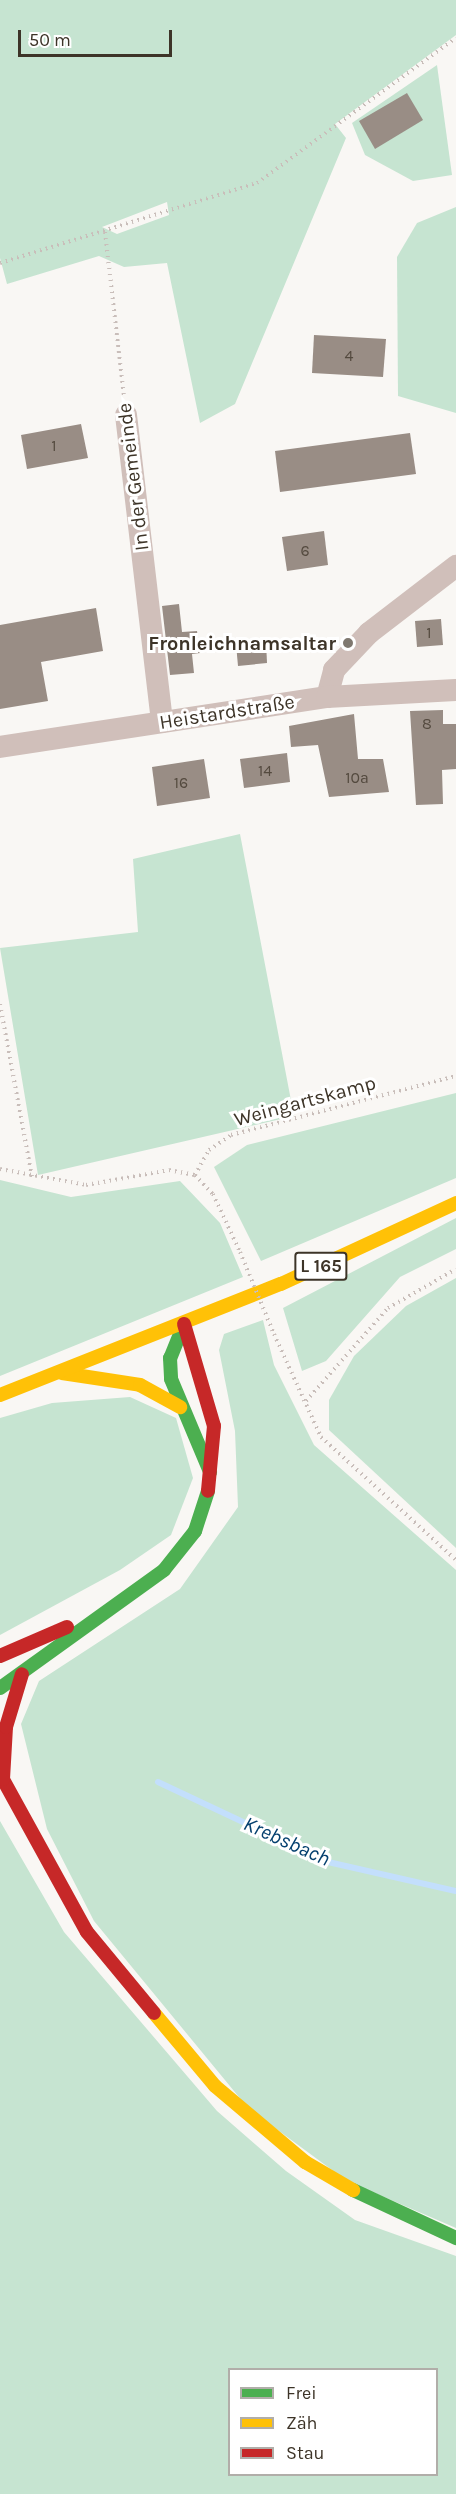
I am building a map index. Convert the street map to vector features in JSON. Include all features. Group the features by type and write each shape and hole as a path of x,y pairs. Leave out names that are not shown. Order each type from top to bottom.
{"main road":[{"name":"L 165","path":"0,1395 184,1324 456,1203"},
{"path":"184,1324 169,1368 180,1407 210,1474"},
{"path":"0,1688 22,1674 89,1620 176,1559 204,1515 214,1426 184,1324"},
{"name":"L 165","path":"62,1373 126,1381 180,1407"},
{"path":"0,1656 89,1620"},
{"path":"22,1674 6,1727 1,1776 87,1932 215,2086 323,2174 378,2205 456,2238"}],"street":[{"name":"In der Gemeinde","path":"126,416 162,722"},
{"path":"327,697 334,670 369,633 456,566"},
{"name":"Heistardstraße","path":"0,747 327,697 456,690"}],"path":[{"path":"0,263 257,183 456,38"},
{"name":"In der Gemeinde","path":"105,232 126,416"},
{"path":"0,1004 32,1177"},
{"name":"Weingartskamp","path":"195,1175 209,1150 231,1135 456,1076"},
{"path":"0,1169 32,1177 86,1185 169,1170 195,1175 213,1194 321,1437 456,1560"},
{"path":"306,1401 388,1308 456,1269"}],"green space":[{"path":"0,0 456,0 456,35 335,124 346,138 235,404 200,423 167,263 124,267 99,256 7,284 0,258","holes":["167,202 169,215 117,234 102,227"]},
{"path":"437,65 452,175 413,181 365,155 352,123"},
{"path":"456,207 456,413 398,396 397,257 417,223"},
{"path":"240,834 294,1116 38,1175 0,948 138,932 133,859"},
{"path":"456,1093 456,1178 261,1261 214,1167 247,1145"},
{"path":"0,1180 71,1197 180,1181 220,1223 243,1277 0,1376"},
{"path":"456,1218 456,1249 400,1277 326,1361 302,1371 283,1308"},
{"path":"456,1278 456,1548 329,1430 329,1400 354,1356 406,1306"},
{"path":"263,1320 274,1365 314,1445 456,1570 456,2228 347,2181 248,2108 94,1921 47,1829 21,1724 39,1681 180,1589 238,1507 235,1431 219,1350 224,1334"},
{"path":"130,1397 176,1418 193,1478 171,1535 120,1570 0,1635 0,1418 52,1403"},
{"path":"0,1821 64,1932 217,2111 286,2171 355,2220 456,2256 456,2494 0,2494"}],"building":[{"path":"407,93 423,120 375,149 359,121"},
{"path":"314,335 386,339 383,377 312,373"},
{"path":"81,424 88,458 27,469 21,435"},
{"path":"410,433 416,474 280,492 275,451"},
{"path":"324,531 328,565 287,571 282,537"},
{"path":"179,604 182,632 197,631 200,653 192,654 194,673 170,675 162,606"},
{"path":"96,608 103,651 41,662 48,701 0,709 0,625"},
{"path":"441,619 443,645 417,647 415,621"},
{"path":"266,641 267,663 238,666 236,644"},
{"path":"443,710 443,724 456,724 456,769 442,770 443,804 416,805 410,711"},
{"path":"354,714 358,759 383,759 389,792 329,797 318,745 291,747 289,726"},
{"path":"287,753 290,782 244,788 240,759"},
{"path":"204,759 210,798 157,806 152,767"}],"waterway":[{"name":"Krebsbach","path":"158,1782 328,1862 456,1891"}],"traffic: fast":[{"path":"184,1324 170,1358 171,1379 210,1472"},
{"path":"0,1688 164,1570 195,1531 208,1491"},
{"path":"353,2190 456,2238"}],"traffic: slow":[{"path":"0,1395 281,1284 456,1203"},
{"path":"62,1373 140,1385 180,1407"},
{"path":"154,2013 215,2086 305,2162 353,2190"}],"traffic: jam":[{"path":"184,1324 214,1426 208,1491"},
{"path":"0,1656 67,1627"},
{"path":"3,1779 6,1727 22,1674"},
{"path":"0,1774 87,1932 154,2013"}],"place":[{"name":"Fronleichnamsaltar","path":"348,643"}]}
